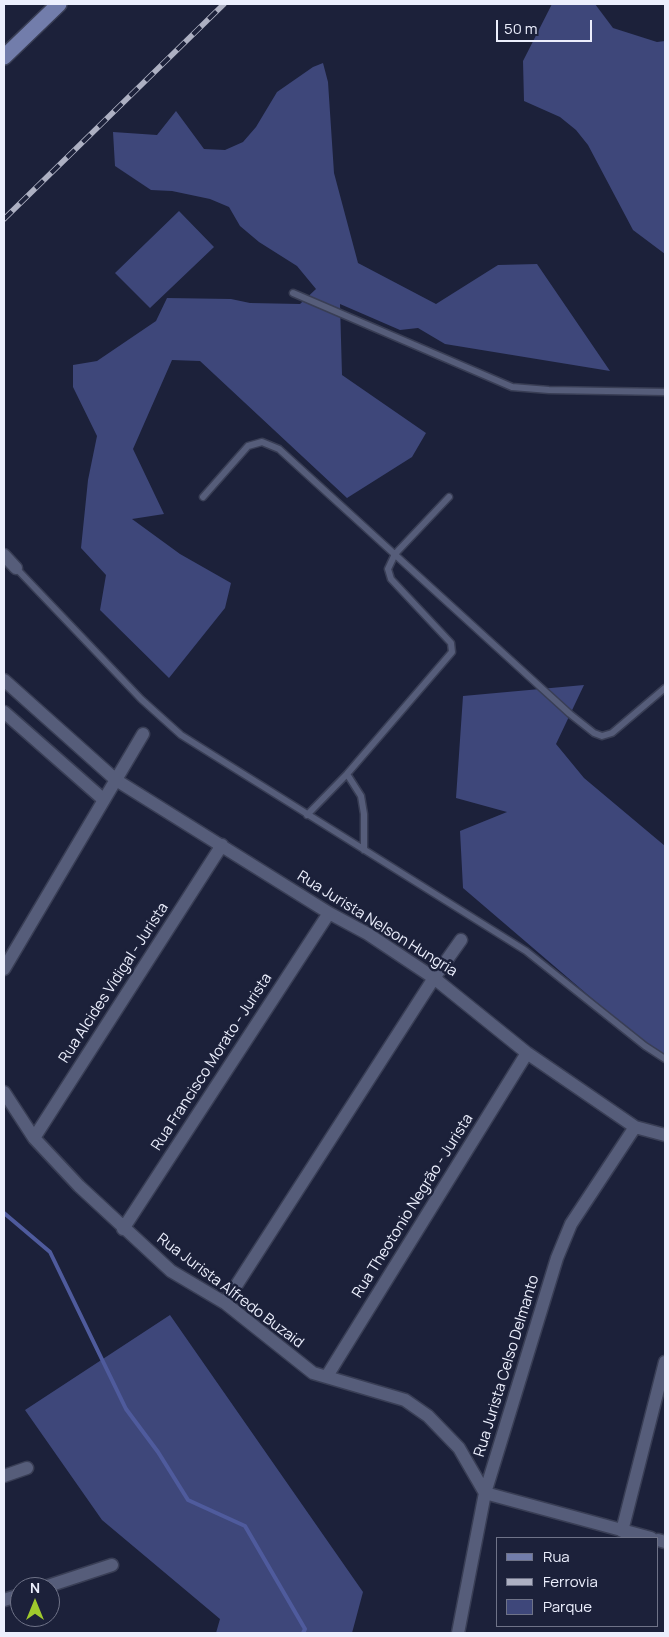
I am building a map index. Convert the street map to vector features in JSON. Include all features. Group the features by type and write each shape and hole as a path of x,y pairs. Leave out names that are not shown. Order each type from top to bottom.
{"street":[{"path":"4,57 59,4"},
{"path":"4,555 16,568"},
{"name":"Rua Jurista Nelson Hungria","path":"4,680 116,780 329,913 368,934 434,978 527,1053 635,1127 665,1135"},
{"path":"4,712 104,800"},
{"path":"4,969 143,734"},
{"name":"Rua Alcides Vidigal - Jurista","path":"34,1138 222,845"},
{"name":"Rua Francisco Morato - Jurista","path":"123,1229 329,913"},
{"path":"225,1303 434,978 461,940"},
{"name":"Rua Theotonio Negrão - Jurista","path":"327,1376 527,1053"},
{"name":"Rua Jurista Alfredo Buzaid","path":"4,1092 34,1138 123,1229 171,1271 225,1303 313,1374 327,1376 405,1400 428,1416 459,1448 485,1493"},
{"name":"Rua Jurista Celso Delmanto","path":"462,1632 485,1493 557,1258 571,1224 635,1127"},
{"path":"622,1531 665,1362"},
{"path":"4,1476 27,1468"},
{"path":"485,1493 647,1537"},
{"path":"60,1582 112,1565"}],"lane":[{"path":"293,293 512,387 549,390 665,392"},
{"path":"203,496 248,446 262,442 279,449 570,714 594,733 602,736 612,733 665,688"},
{"path":"307,815 347,774 452,652 451,643 391,579 388,569 395,554 449,497"},
{"path":"16,568 141,699 181,735 526,951 645,1046 665,1059"},
{"path":"347,774 361,796 364,814 364,850"}],"green space":[{"path":"552,4 595,4 613,28 657,42 665,41 665,254 633,230 588,145 576,130 560,117 524,101 523,61"},
{"path":"323,63 328,82 334,173 358,263 436,304 498,265 537,264 610,371 445,344 418,328 400,330 340,304 342,375 426,433 412,457 347,498 200,361 172,360 133,449 164,514 132,519 180,554 231,583 225,608 169,678 100,610 106,575 81,548 88,480 97,436 73,387 73,365 97,361 156,321 167,298 231,299 250,303 300,304 316,289 297,266 259,242 240,226 229,207 210,199 172,191 151,190 115,166 113,132 157,135 176,111 204,149 225,150 243,142 256,127 277,92 313,67"},
{"path":"179,211 214,247 150,308 115,273"},
{"path":"584,685 556,744 584,778 665,846 665,1061 463,888 460,831 507,812 456,798 463,696"},
{"path":"170,1315 363,1592 352,1633 216,1633 220,1619 102,1520 25,1410"}],"waterway":[{"path":"4,1213 50,1252 126,1409 158,1452 188,1500 245,1526 305,1629 303,1633"}],"railway":[{"path":"4,219 224,4"}]}
